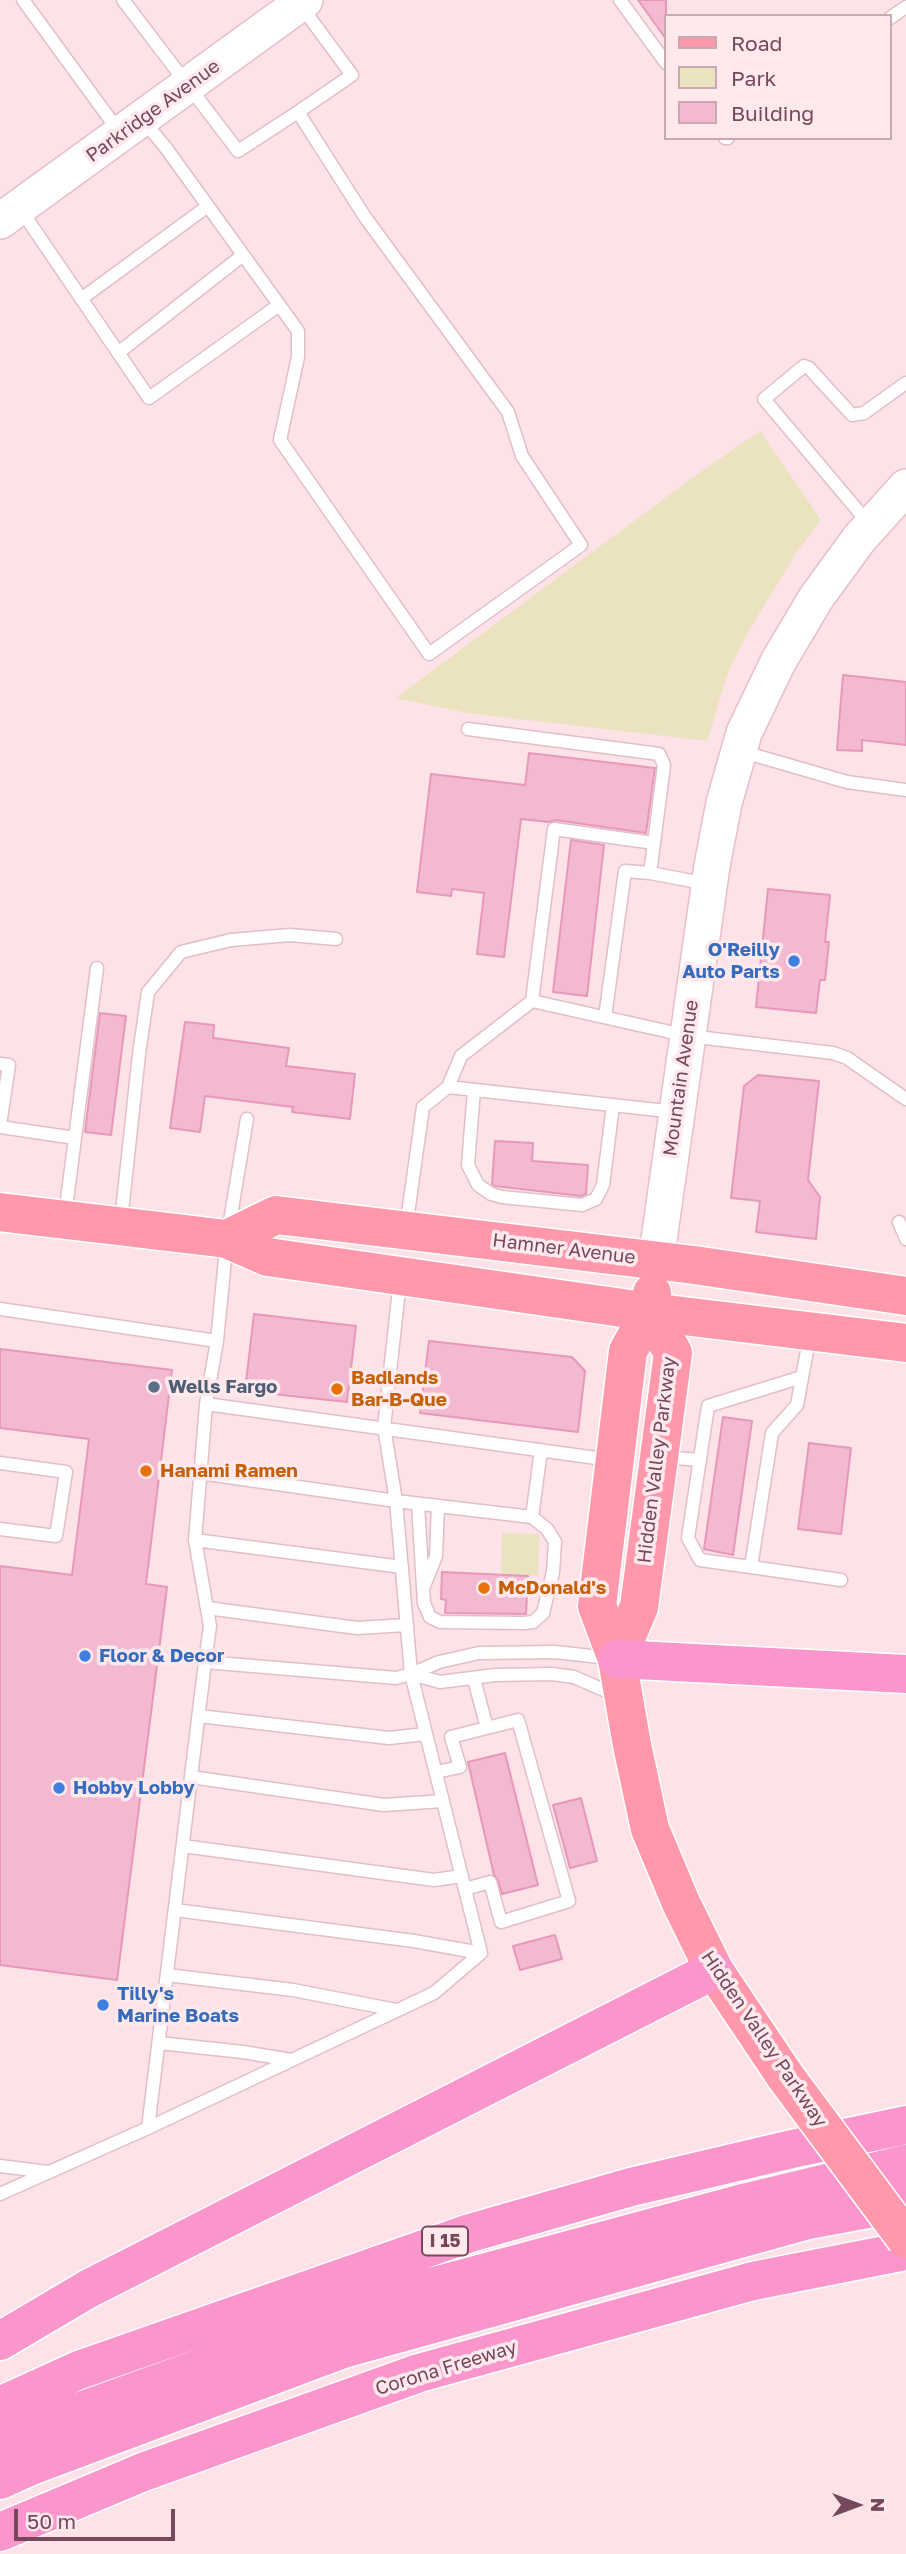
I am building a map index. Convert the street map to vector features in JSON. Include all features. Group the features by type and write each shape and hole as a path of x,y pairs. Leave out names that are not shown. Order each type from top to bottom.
{"highway":[{"path":"617,1659 906,1674"},
{"path":"0,2342 88,2289 714,1970"},
{"name":"I 15","path":"0,2406 79,2370 470,2232 631,2188 906,2125"},
{"path":"0,2446 67,2416 412,2292 739,2204 906,2164"},
{"path":"0,2480 30,2466 343,2349 808,2220 906,2202"},
{"path":"753,2281 810,2243 906,2220"},
{"name":"Corona Freeway","path":"0,2532 143,2472 419,2373 753,2281 906,2251"}],"main road":[{"name":"Parkridge Avenue","path":"9,214 302,2"},
{"name":"Mountain Avenue","path":"656,1261 709,884 724,803 744,733 778,662 816,598 871,526 906,487"},
{"path":"0,1212 227,1239 268,1257 650,1312 906,1343"},
{"name":"Hamner Avenue","path":"227,1239 276,1215 705,1266 906,1296"},
{"path":"650,1312 656,1261"},
{"name":"Hidden Valley Parkway","path":"617,1659 639,1607 673,1353 650,1312"},
{"name":"Hidden Valley Parkway","path":"650,1312 628,1351 597,1606 617,1659 650,1829 681,1903 714,1970 785,2076 906,2239"}],"lane":[{"path":"23,0 131,126 166,148 298,331 298,357 280,440 429,654 581,545 522,456 508,412 365,217 298,112"},
{"path":"123,0 238,151 352,75 302,2"},
{"path":"620,0 664,60"},
{"path":"81,299 208,206"},
{"path":"9,214 81,299 149,398 279,305"},
{"path":"118,353 243,255"},
{"path":"871,526 764,399 804,366 809,368 852,415 864,413 906,383"},
{"path":"468,729 659,754 664,765 650,873"},
{"path":"739,751 847,782 906,790"},
{"path":"406,1231 423,1107 448,1087 461,1056 532,1001 554,830 654,843"},
{"path":"605,1017 625,871 709,884"},
{"path":"120,1225 148,992 181,952 231,940 290,935 336,939"},
{"path":"64,1219 97,968"},
{"path":"532,1001 688,1036 833,1053 847,1058 906,1099"},
{"path":"0,1064 9,1065 0,1126 75,1138"},
{"path":"448,1087 677,1112"},
{"path":"474,1090 468,1165 478,1185 491,1194 502,1197 582,1205 596,1199 603,1185 613,1105"},
{"path":"148,2127 210,1626 195,1540 206,1404 227,1239 247,1119"},
{"path":"899,1222 906,1239"},
{"path":"400,1276 384,1427 396,1501 411,1674 481,1953"},
{"path":"0,1309 216,1341"},
{"path":"751,1567 772,1433 797,1405 809,1331"},
{"path":"802,1377 708,1406 688,1538 700,1560 841,1580"},
{"path":"206,1404 614,1460"},
{"path":"532,1517 541,1450"},
{"path":"659,1457 700,1460"},
{"path":"0,1463 66,1472 56,1536 0,1529"},
{"path":"200,1474 532,1517 553,1536 556,1550 543,1613 533,1622 524,1623 435,1621 427,1611 418,1504"},
{"path":"424,1587 436,1556 438,1506"},
{"path":"195,1540 402,1567"},
{"path":"207,1608 357,1628 407,1625"},
{"path":"205,1662 396,1678 439,1662 479,1653 555,1652 617,1659"},
{"path":"411,1674 440,1682 530,1673 574,1676 624,1699"},
{"path":"474,1679 487,1728"},
{"path":"199,1716 389,1738 426,1734"},
{"path":"436,1772 460,1767 451,1737 518,1720 569,1901 501,1922 490,1882 465,1889"},
{"path":"191,1777 384,1805 443,1801"},
{"path":"183,1846 434,1880 461,1876"},
{"path":"175,1909 414,1941 481,1953"},
{"path":"0,2194 434,1993 481,1953"},
{"path":"167,1975 293,1990 397,2010"},
{"path":"159,2043 291,2060"},
{"path":"0,2166 49,2172"}],"green space":[{"path":"760,431 821,520 798,550 748,632 729,669 707,741 468,713 396,698 689,480"},
{"path":"502,1533 539,1534 538,1576 501,1575"}],"building":[{"path":"638,0 666,0 664,36"},
{"path":"843,675 906,682 906,745 862,740 862,751 837,750"},
{"path":"529,753 655,768 646,833 555,820 549,822 521,819 504,957 477,954 484,893 452,889 451,896 417,892 431,774 525,785"},
{"path":"571,840 604,845 587,996 553,992"},
{"name":"O'Reilly Auto Parts","path":"768,889 830,895 825,942 829,942 825,980 820,980 816,1013 756,1007"},
{"path":"100,1013 126,1016 111,1135 85,1132"},
{"path":"185,1022 214,1025 213,1038 289,1048 286,1066 355,1074 350,1119 292,1112 293,1107 205,1096 200,1132 170,1128"},
{"path":"758,1075 819,1081 808,1180 820,1197 816,1239 756,1232 760,1201 731,1198 744,1086"},
{"path":"495,1141 533,1143 532,1161 588,1165 586,1194 581,1196 495,1186 492,1184"},
{"path":"254,1314 356,1326 347,1402 245,1391"},
{"path":"429,1341 572,1357 585,1371 578,1432 420,1413"},
{"path":"0,1349 172,1370 146,1584 167,1587 117,1980 0,1965 0,1566 72,1575 89,1439 0,1428"},
{"path":"723,1417 752,1421 733,1555 704,1549"},
{"path":"809,1443 851,1448 841,1534 798,1529"},
{"name":"McDonald's","path":"442,1572 528,1576 526,1614 445,1613 446,1600 441,1599"},
{"path":"505,1753 538,1885 502,1894 494,1875 468,1762"},
{"path":"581,1798 597,1861 570,1868 553,1805"},
{"path":"555,1935 562,1959 520,1970 513,1946"}],"place":[{"name":"O'Reilly Auto Parts","path":"794,961"},
{"name":"Wells Fargo","path":"154,1387"},
{"name":"Badlands Bar-B-Que","path":"337,1389"},
{"name":"Hanami Ramen","path":"146,1471"},
{"name":"McDonald's","path":"484,1588"},
{"name":"Floor & Decor","path":"85,1656"},
{"name":"Hobby Lobby","path":"59,1788"},
{"name":"Tilly's Marine Boats","path":"103,2005"}]}
